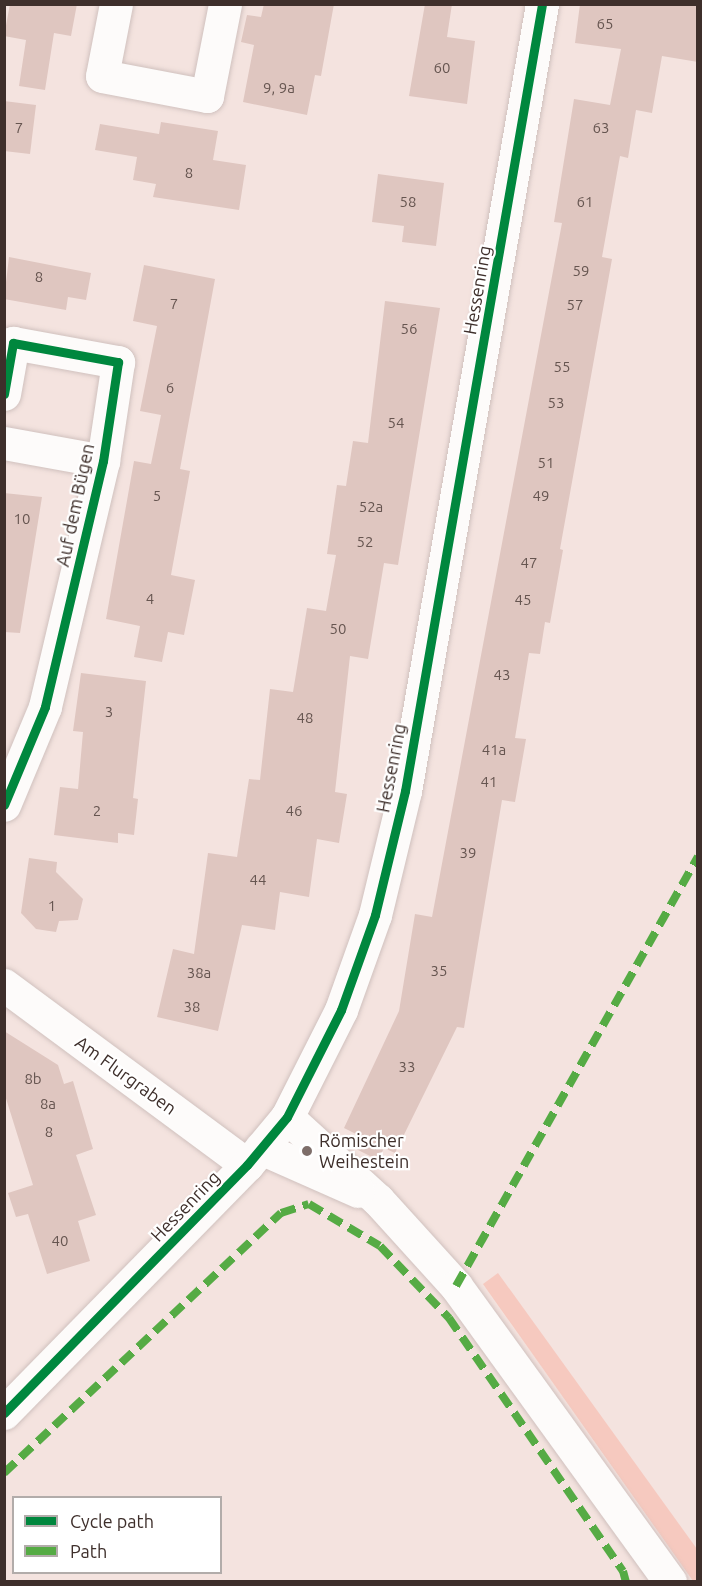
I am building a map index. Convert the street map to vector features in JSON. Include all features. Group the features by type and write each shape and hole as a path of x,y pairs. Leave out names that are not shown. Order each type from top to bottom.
{"street":[{"path":"116,4 102,76 207,96 225,4"},
{"name":"Hessenring","path":"4,1413 254,1156 287,1117 340,1010 375,915 405,791 542,4"},
{"name":"Auf dem Bügen","path":"4,394 13,343 118,362 103,461 45,707 4,804"},
{"name":"Auf dem Bügen","path":"4,444 103,461"},
{"name":"Am Flurgraben","path":"4,985 254,1156 378,1200"},
{"path":"287,1117 321,1143 378,1200 456,1286 670,1581"}],"shaded area":[{"path":"498,1273 697,1549 697,1581 693,1581 483,1284"}],"building":[{"path":"10,4 77,4 71,36 54,33 45,90 19,86 26,40 4,36"},
{"path":"264,4 334,4 321,76 315,75 307,115 243,102 254,45 241,42 247,15 261,17"},
{"path":"425,4 452,4 447,37 475,41 467,104 409,96"},
{"path":"580,4 698,4 698,62 662,56 652,113 636,110 628,158 620,156 602,257 612,259 560,549 563,550 550,623 545,622 540,654 529,653 515,738 526,739 515,802 502,800 464,1028 457,1027 395,1153 384,1148 378,1160 354,1148 360,1136 344,1128 399,1011 415,914 432,917 562,223 554,222 574,99 610,105 621,49 575,43"},
{"path":"4,101 36,105 30,154 4,151"},
{"path":"161,122 218,131 213,160 246,165 239,210 153,197 156,184 133,180 137,157 95,150 100,124 159,134"},
{"path":"378,174 444,183 436,246 402,242 404,226 372,222"},
{"path":"9,257 91,273 86,300 68,297 66,310 4,299"},
{"path":"144,265 215,279 180,469 190,471 171,575 195,580 184,635 168,632 162,662 134,657 140,626 106,619 134,461 151,464 161,415 140,411 157,326 133,321"},
{"path":"385,301 440,308 398,565 384,563 368,659 350,656 335,792 347,794 339,843 317,839 309,897 280,892 275,930 242,925 218,1031 157,1017 173,949 194,954 208,853 237,857 249,779 260,780 270,689 293,692 307,608 326,611 336,555 327,554 337,485 346,486 353,441 368,443"},
{"path":"4,493 42,497 20,633 4,632"},
{"path":"81,673 146,681 133,798 138,799 134,835 118,833 118,843 54,835 60,787 78,789 83,732 73,731"},
{"path":"29,858 57,862 56,872 83,899 78,920 59,921 56,932 36,929 21,913"},
{"path":"4,1031 58,1065 64,1084 73,1081 93,1149 76,1155 96,1215 78,1221 90,1261 47,1274 28,1214 16,1217 8,1193 33,1185 4,1092"}],"marked path":[{"path":"456,1286 698,857"},
{"path":"4,1473 281,1213 309,1204 380,1246 449,1318 623,1571 626,1582"}],"cycle path":[{"path":"4,1413 247,1165 287,1117 341,1010 375,915 405,791 542,4"},
{"path":"4,394 13,343 118,362 103,461 45,707 4,805"}],"place":[{"name":"Römischer Weihestein","path":"307,1151"}]}
